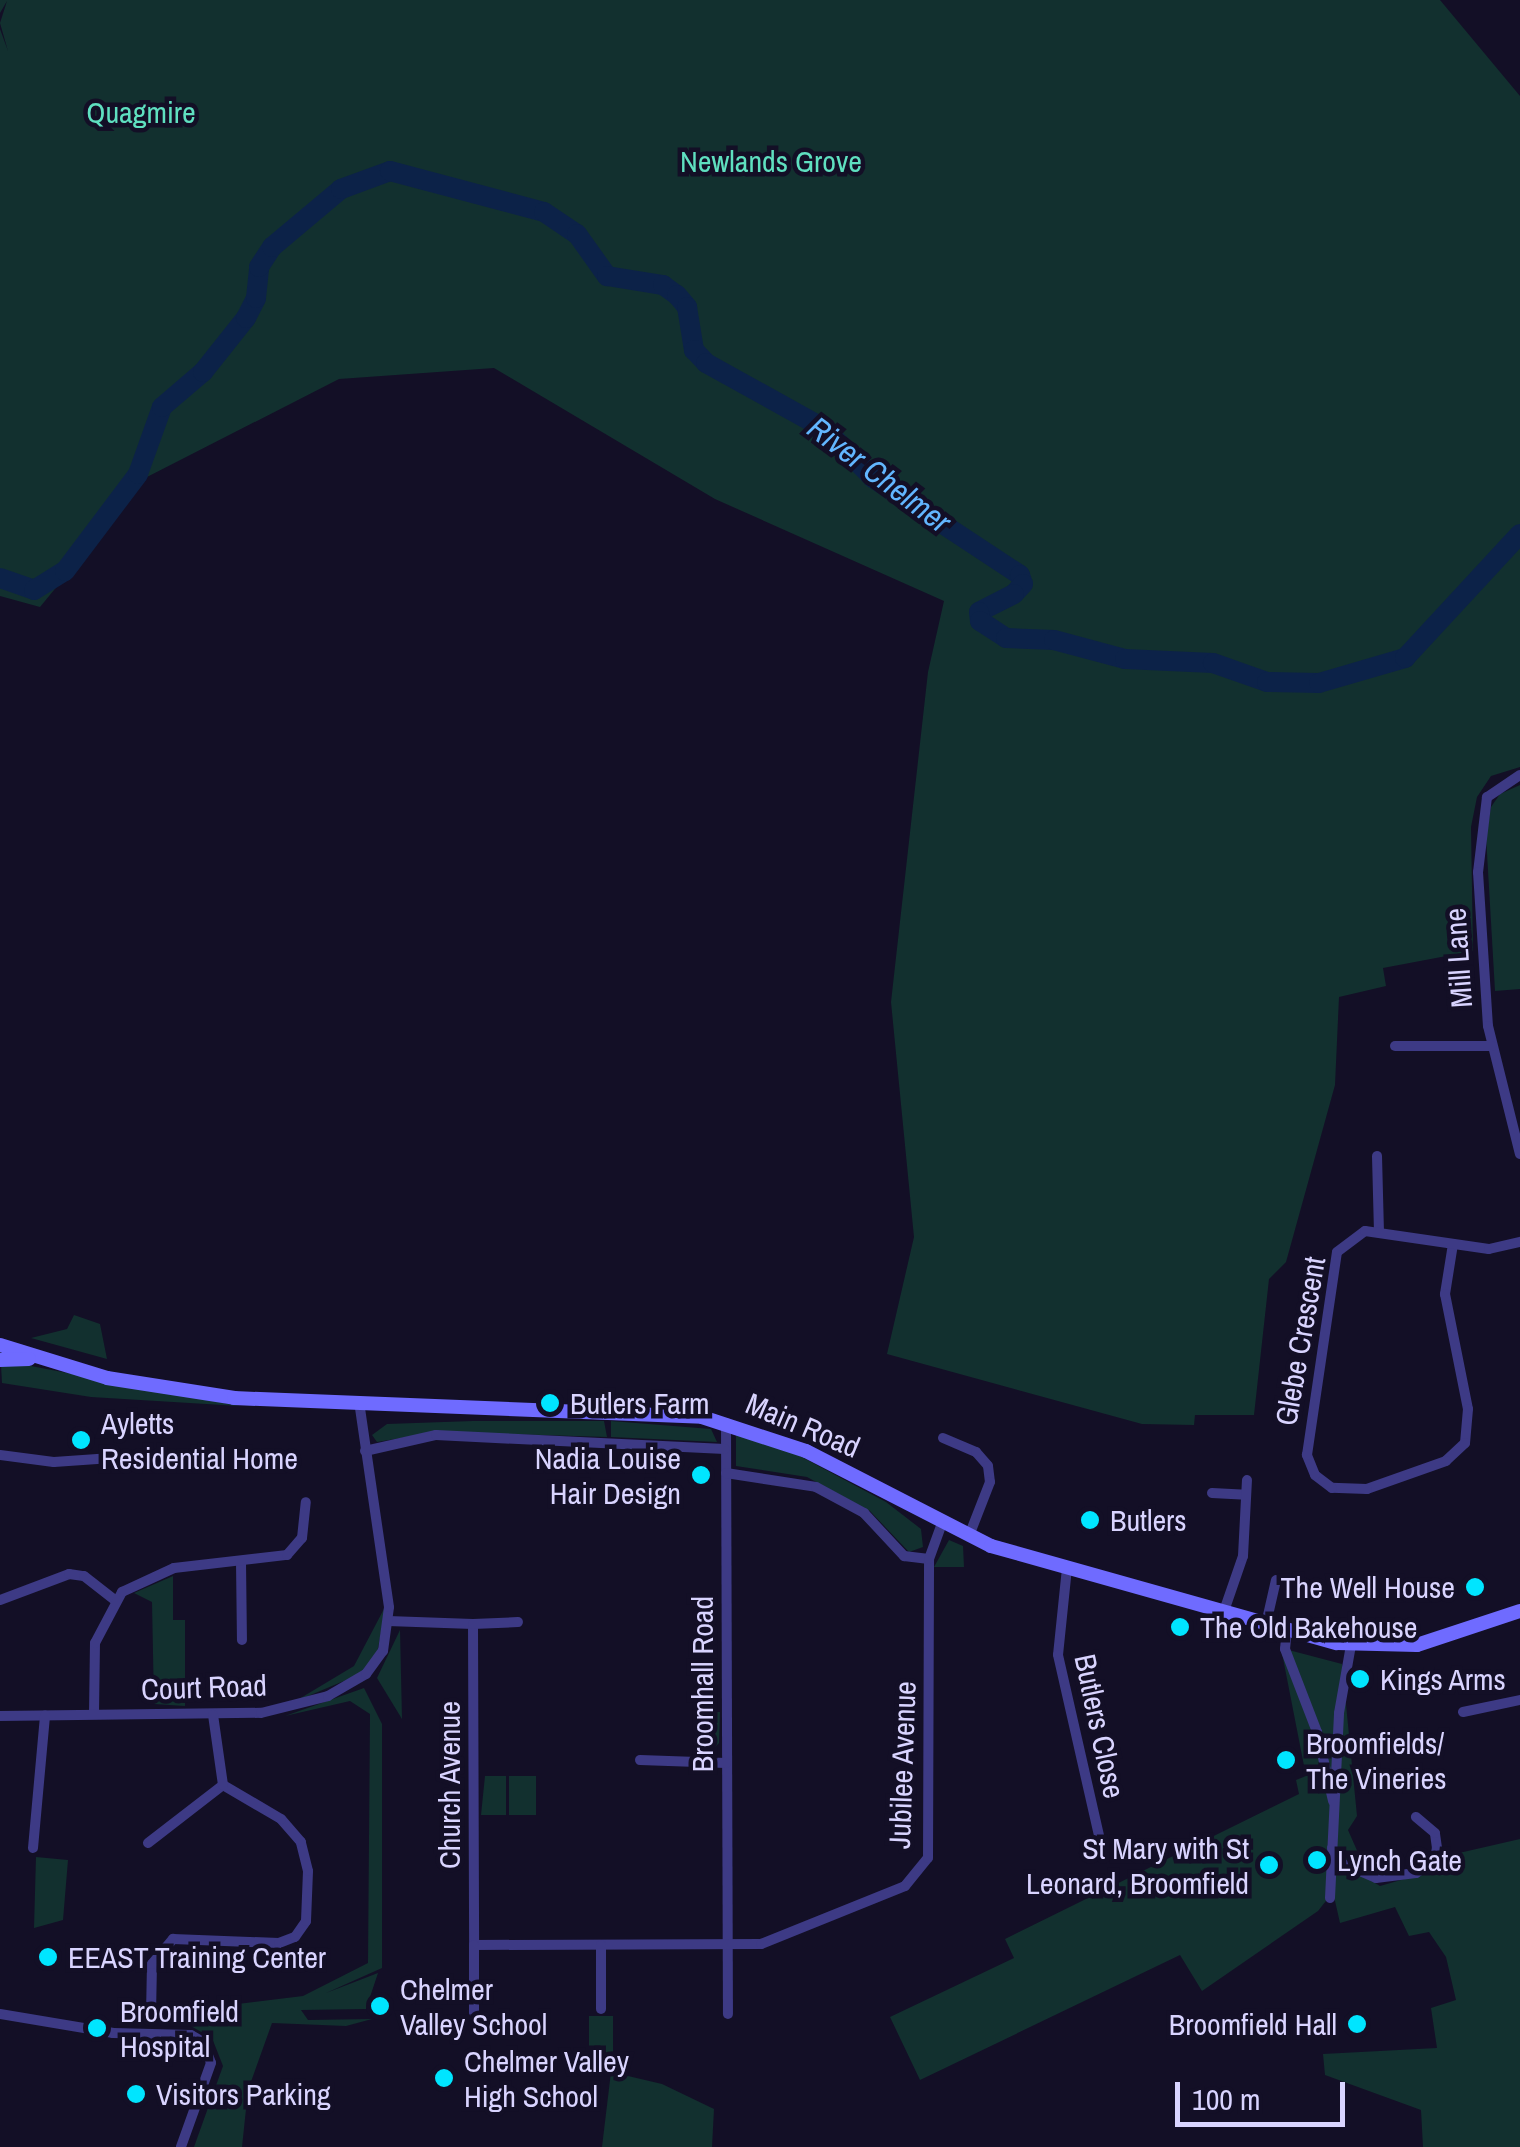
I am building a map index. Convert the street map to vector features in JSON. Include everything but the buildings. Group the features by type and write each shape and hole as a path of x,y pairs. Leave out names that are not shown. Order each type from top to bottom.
{"main road":[{"name":"Main Road","path":"0,1345 35,1359 172,1391 360,1406 666,1412 726,1422 806,1451 968,1536 1067,1568 1351,1645 1417,1644 1520,1610"},
{"name":"Main Road","path":"0,1360 35,1359"}],"street":[{"name":"Mill Lane","path":"1520,775 1493,787 1481,818 1480,950 1492,1046 1520,1154"},
{"path":"1394,1046 1492,1046"},
{"path":"1377,1156 1380,1230 1496,1250 1520,1242"},
{"name":"Glebe Crescent","path":"1380,1230 1344,1242 1332,1263 1308,1454 1323,1483 1344,1492 1446,1461 1465,1442 1468,1409 1445,1294 1453,1244"},
{"name":"Court Road","path":"0,1716 213,1715 281,1709 354,1682 379,1660 388,1621 360,1406"},
{"name":"Broomhall Road","path":"726,1422 728,1946"},
{"name":"Main Road","path":"365,1451 436,1435 726,1449"},
{"path":"944,1438 976,1452 988,1466 990,1482 968,1536"},
{"path":"0,1455 54,1462 155,1455"},
{"name":"Main Road","path":"726,1473 816,1487 864,1513 904,1556 929,1559"},
{"path":"1224,1611 1243,1556 1248,1480"},
{"path":"1212,1493 1246,1494"},
{"path":"94,1714 95,1644 115,1600 159,1572 276,1558 296,1548 306,1502"},
{"name":"Jubilee Avenue","path":"728,1946 800,1933 906,1886 928,1858 929,1559 942,1524"},
{"path":"242,1562 242,1640"},
{"name":"Butlers Close","path":"1067,1568 1058,1655 1098,1835"},
{"path":"0,1600 70,1574 84,1576 115,1600"},
{"path":"1266,1624 1276,1580"},
{"path":"388,1621 518,1622"},
{"name":"Church Avenue","path":"473,1624 474,2013"},
{"path":"1287,1630 1285,1648 1317,1732 1334,1803"},
{"path":"1317,1732 1329,1732 1351,1645"},
{"path":"1330,1898 1340,1699"},
{"path":"1463,1712 1520,1700"},
{"path":"213,1715 223,1785"},
{"path":"33,1848 45,1716"},
{"path":"640,1760 726,1762"},
{"path":"148,1843 223,1785"},
{"path":"151,2015 152,1964 173,1939 279,1944 295,1937 306,1921 308,1871 300,1842 281,1819 223,1785"},
{"path":"1331,1847 1341,1863 1376,1878 1416,1873 1435,1860 1438,1848 1435,1832 1416,1817"},
{"path":"474,1945 728,1946 728,2014"},
{"path":"601,1945 601,2010"},
{"path":"0,2014 113,2033 192,2035 202,2042 212,2063 182,2147"}],"green space":[{"path":"0,0 1440,0 1520,96 1520,767 1491,776 1477,797 1471,827 1473,951 1383,968 1386,986 1339,997 1335,1085 1286,1262 1269,1279 1254,1415 1195,1415 1194,1425 1142,1424 887,1354 914,1237 891,1002 928,672 944,601 715,499 494,368 339,379 147,477 40,607 0,596 0,29 8,51 0,23 7,1 0,13"},
{"path":"1520,785 1520,989 1495,991 1486,836 1491,807 1500,794"},
{"path":"74,1315 100,1324 107,1359 31,1338 67,1329"},
{"path":"1,1365 31,1366 239,1406 91,1397 2,1383"},
{"path":"604,1421 607,1437 437,1432 377,1442 372,1435 387,1424"},
{"path":"611,1421 711,1429 717,1442 611,1437"},
{"path":"736,1434 798,1455 886,1502 921,1529 923,1547 909,1552 870,1511 807,1477 736,1466"},
{"path":"949,1540 963,1546 964,1567 934,1567"},
{"path":"173,1576 173,1620 185,1620 185,1706 154,1704 152,1602 134,1593"},
{"path":"386,1605 376,1659 358,1675 294,1702 354,1666"},
{"path":"400,1630 402,1719 377,1678"},
{"path":"1281,1648 1342,1664 1357,1816 1348,1830 1370,1880 1380,1886 1422,1874 1446,1856 1520,1839 1520,2147 1423,2147 1421,2110 1325,2075 1323,2054 1437,2048 1431,2008 1456,2000 1446,1957 1429,1932 1409,1936 1395,1907 1340,1923 1333,1892 1318,1911 1202,1991 1180,1955 920,2080 890,2017 1014,1958 1005,1939 1299,1794 1296,1780 1306,1776"},
{"path":"364,1688 382,1724 382,1968 326,1993 378,1973 366,2009 301,2010 308,2020 372,2019 346,2026 272,2023 248,2090 242,2147 194,2147 223,2066 212,2038 189,2025 189,2010 303,1996 368,1963 370,1714 350,1701 285,1716"},
{"path":"696,1712 720,1712 719,1743 707,1756 697,1756"},
{"path":"485,1776 506,1776 506,1815 481,1815"},
{"path":"509,1776 536,1776 536,1815 509,1815"},
{"path":"36,1857 68,1860 63,1920 34,1928"},
{"path":"589,2016 613,2016 613,2053 589,2053"},
{"path":"611,2072 662,2084 714,2109 712,2147 602,2147"}],"waterway":[{"name":"River Chelmer","path":"0,578 34,590 65,571 138,474 162,407 203,372 246,318 256,298 259,267 272,247 341,189 390,171 544,212 577,234 607,276 663,285 677,295 687,307 694,350 706,363 825,429 873,478 1020,575 1023,584 1014,594 979,612 980,621 1006,638 1054,640 1125,659 1213,663 1267,682 1319,683 1405,658 1520,534"}],"place":[{"name":"Butlers Farm","path":"550,1403"},
{"name":"Ayletts Residential Home","path":"81,1440"},
{"name":"Nadia Louise Hair Design","path":"701,1475"},
{"name":"Butlers","path":"1090,1520"},
{"name":"The Well House","path":"1475,1587"},
{"name":"The Old Bakehouse","path":"1180,1627"},
{"name":"Kings Arms","path":"1360,1679"},
{"name":"Broomfields/ The Vineries","path":"1286,1760"},
{"name":"Lynch Gate","path":"1317,1860"},
{"name":"St Mary with St Leonard, Broomfield","path":"1269,1865"},
{"name":"EEAST Training Center","path":"48,1957"},
{"name":"Chelmer Valley School","path":"380,2006"},
{"name":"Broomfield Hall","path":"1357,2024"},
{"name":"Broomfield Hospital","path":"97,2028"},
{"name":"Chelmer Valley High School","path":"444,2078"},
{"name":"Visitors Parking","path":"136,2094"}],"park label":[{"name":"Quagmire","path":"141,112"},
{"name":"Newlands Grove","path":"771,161"}]}
